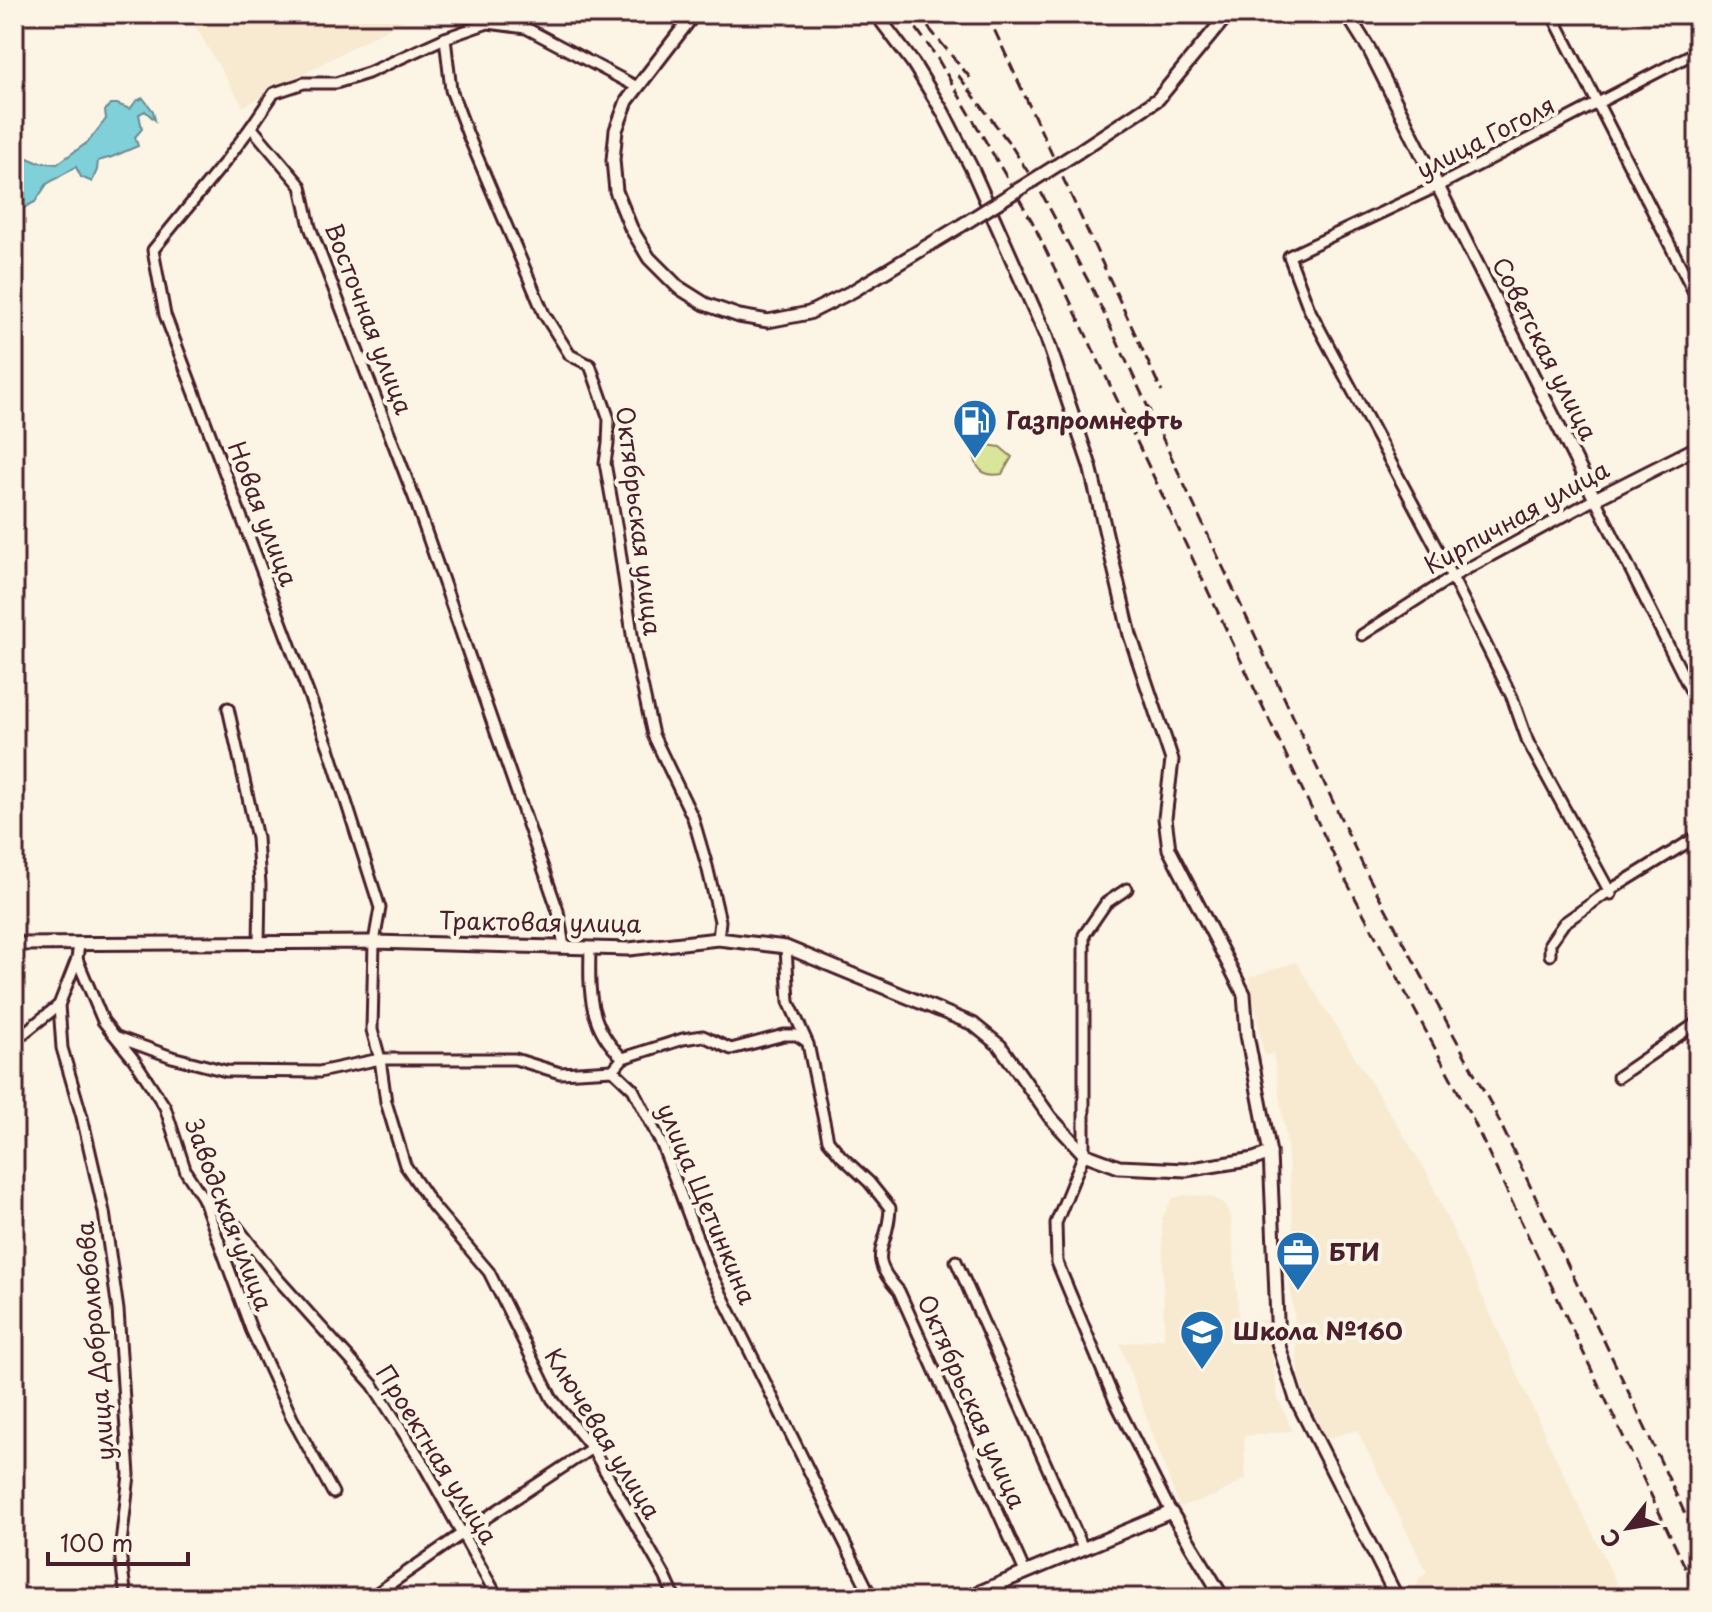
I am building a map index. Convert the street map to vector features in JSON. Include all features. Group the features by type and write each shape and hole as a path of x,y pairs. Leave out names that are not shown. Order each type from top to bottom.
{"street":[{"path":"694,14 627,101 616,130 613,160 616,191 631,228 649,258 678,287 705,304 739,316 768,321 809,313 853,291 1158,99 1228,14"},
{"path":"876,14 913,63 972,169 1046,336 1090,466 1130,635 1172,760 1165,818 1169,849 1244,994 1247,1035 1270,1153 1278,1343 1296,1399 1395,1595 1381,1598"},
{"name":"Советская улица","path":"1347,14 1369,49 1698,705"},
{"path":"1552,14 1698,300"},
{"path":"251,127 274,93 304,83 336,83 368,73 445,38 488,23 526,28 637,87"},
{"name":"Октябрьская улица","path":"445,38 451,90 544,314 570,355 590,365 609,419 605,463 637,663 653,735 693,818 720,921 718,939"},
{"name":"улица Гоголя","path":"1452,577 1309,309 1289,256 1438,186 1698,51"},
{"name":"Новая улица","path":"251,127 153,250 165,315 329,748 380,908 374,942"},
{"name":"Восточная улица","path":"251,127 301,186 310,227 415,500 558,911 564,947"},
{"name":"Кирпичная улица","path":"1362,635 1452,577 1698,447"},
{"path":"1452,577 1512,697 1528,742 1610,893"},
{"path":"228,708 257,838 259,943"},
{"path":"1550,955 1550,943 1564,923 1698,836"},
{"path":"1127,889 1106,903 1084,935 1084,1154 1056,1223 1057,1262 1115,1401 1171,1512 1223,1598"},
{"name":"Трактовая улица","path":"14,944 374,942 629,949 718,939 786,947 973,1024 1000,1046 1050,1117 1084,1154"},
{"name":"Ключевая улица","path":"374,942 372,1030 386,1102 405,1165 433,1206 489,1272 552,1399 592,1448 675,1598"},
{"name":"улица Добролюбова","path":"79,944 77,959 59,1005 62,1048 104,1212 118,1310 129,1475 120,1552 126,1598"},
{"name":"Октябрьская улица","path":"786,947 789,1002 808,1044 828,1140 890,1208 890,1221 879,1262 887,1278 899,1291 1025,1572"},
{"path":"590,948 589,988 593,1010 612,1048 623,1058"},
{"name":"Заводская улица","path":"77,959 103,1021 165,1107 186,1172 203,1198 251,1329 292,1418 333,1493"},
{"path":"14,1037 19,1037 59,1005"},
{"path":"1618,1077 1698,1022"},
{"path":"117,1037 172,1057 226,1071 319,1072 380,1059 515,1059 560,1073 613,1070 623,1058 683,1039 703,1036 731,1049 784,1035 797,1035 808,1044"},
{"name":"улица Щетинкина","path":"613,1070 633,1089 662,1145 709,1269 872,1598"},
{"path":"1084,1154 1119,1167 1186,1170 1254,1159 1270,1153"},
{"name":"Проектная улица","path":"203,1198 227,1214 277,1278 373,1385 421,1460 498,1598"},
{"path":"956,1261 1083,1548"},
{"path":"370,1598 592,1448"},
{"path":"965,1598 1171,1512"}],"shaded area":[{"path":"188,14 414,14 243,107"},
{"path":"1296,962 1426,1171 1547,1439 1624,1598 1413,1598 1419,1578 1427,1573 1357,1430 1325,1439 1299,1379 1286,1257 1295,1255 1287,1146 1273,1053 1264,1056 1249,977"},
{"name":"Школа №160","path":"1184,1195 1211,1196 1223,1202 1231,1216 1239,1319 1267,1320 1278,1398 1293,1431 1244,1436 1246,1479 1215,1496 1179,1507 1120,1344 1164,1338 1162,1218 1173,1198"}],"green space":[{"path":"987,445 1000,447 1012,457 1002,474 985,473 976,463 974,452"}],"water":[{"path":"143,98 153,111 155,120 145,111 139,114 142,129 135,137 138,146 98,161 92,182 81,177 76,167 47,184 35,202 14,213 14,176 18,166 14,162 14,152 37,162 57,164 88,142 106,119 105,111 110,104 130,109"}],"railway":[{"path":"906,14 936,56 1032,221 1342,873 1472,1118 1698,1594"},
{"path":"987,14 1162,392"},
{"path":"928,27 972,80"},
{"path":"958,75 1010,144 1042,194 1093,290 1366,872 1492,1106 1698,1542"}],"place":[{"name":"Газпромнефть","path":"975,460"},
{"name":"БТИ","path":"1298,1292"},
{"name":"Школа №160","path":"1202,1371"}]}
